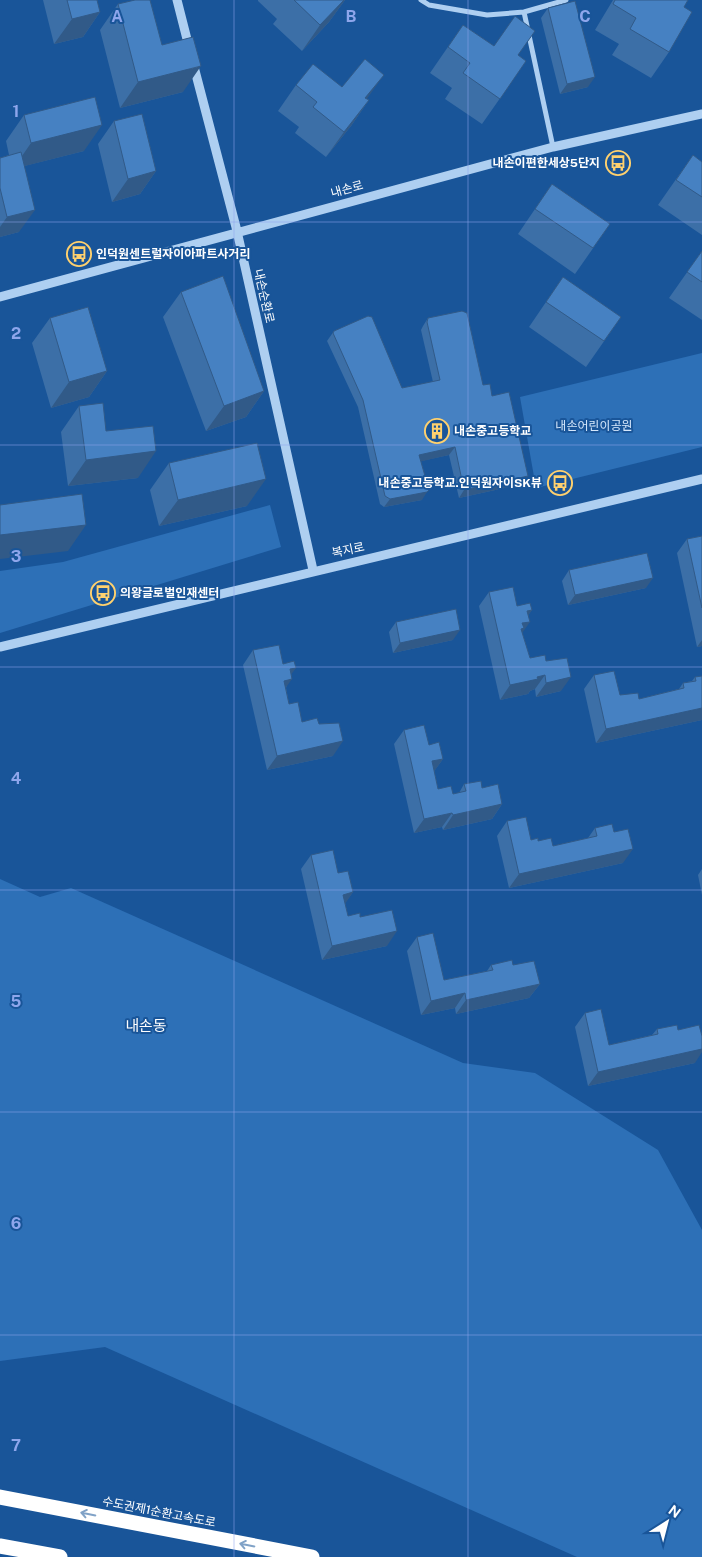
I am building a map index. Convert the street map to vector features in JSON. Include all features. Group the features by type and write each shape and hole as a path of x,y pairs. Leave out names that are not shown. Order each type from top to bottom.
{"highway":[{"name":"수도권제1순환고속도로","path":"0,1497 312,1557"},
{"path":"0,1546 60,1557"}],"street":[{"name":"내손순환로","path":"177,0 237,231 313,570"},
{"path":"420,0 429,4 487,15 524,12 566,0"},
{"path":"524,12 553,147"},
{"name":"내손로","path":"0,297 237,231 553,147 702,114"},
{"name":"복지로","path":"0,647 313,570 702,479"}],"green space":[{"name":"내손어린이공원","path":"702,353 702,447 536,488 520,397"},
{"path":"270,505 281,547 0,633 0,571 63,562"},
{"path":"0,879 40,897 71,888 463,1063 535,1073 658,1150 702,1230 702,1557 577,1557 105,1347 0,1361"}],"building":[{"path":"67,0 97,0 100,12 72,19"},
{"path":"135,0 150,0 162,45 193,37 201,66 138,82 118,4"},
{"path":"294,0 344,0 320,25"},
{"path":"615,0 688,0 684,7 692,12 669,52 630,29 636,18 613,4"},
{"path":"575,1 595,77 567,84 548,8"},
{"path":"515,16 535,31 518,55 526,61 500,99 463,73 470,63 448,47 463,25 494,46"},
{"path":"365,59 384,75 365,98 369,100 344,132 313,107 317,102 296,85 313,64 342,87"},
{"path":"95,97 102,125 31,143 24,115"},
{"path":"142,114 156,171 128,179 114,121"},
{"path":"21,152 35,210 7,217 0,188 0,158"},
{"path":"693,155 702,162 702,197 676,180"},
{"path":"552,184 610,224 593,248 535,209"},
{"path":"702,251 702,282 687,272"},
{"path":"223,276 264,391 224,406 181,292"},
{"path":"563,277 621,317 604,341 546,302"},
{"path":"88,307 107,371 69,382 50,318"},
{"name":"내손중고등학교","path":"462,311 467,313 483,385 490,384 492,396 509,392 528,476 464,490 455,447 419,455 429,490 427,492 390,499 385,496 363,400 333,333 368,316 372,317 402,388 440,380 427,322 428,318"},
{"path":"103,403 106,431 153,426 156,451 86,460 79,406"},
{"path":"257,443 266,479 178,500 169,463"},
{"path":"82,494 86,525 0,535 0,505"},
{"path":"702,536 702,608 687,539"},
{"path":"647,553 653,578 575,595 569,570"},
{"path":"513,587 517,606 530,603 532,610 527,611 530,622 522,623 524,628 521,629 530,658 545,655 546,661 567,658 571,677 546,683 545,675 537,677 538,679 510,685 489,592"},
{"path":"456,609 460,630 400,643 396,622"},
{"path":"279,645 283,664 294,661 296,668 290,669 292,679 284,681 289,704 298,702 302,722 317,718 319,724 339,723 343,741 277,756 253,650"},
{"path":"614,671 620,695 638,693 639,699 684,688 683,683 696,681 695,677 702,676 702,708 606,729 594,675"},
{"path":"424,725 429,745 439,742 443,759 432,761 438,789 451,786 453,794 466,791 464,784 481,781 482,788 498,784 502,804 453,815 452,813 424,819 404,730"},
{"path":"526,817 531,840 538,838 538,841 551,838 553,846 597,836 595,828 612,824 614,832 628,829 633,849 519,874 507,821"},
{"path":"333,850 338,873 348,871 353,892 343,895 348,916 360,913 360,917 392,910 397,931 332,946 311,855"},
{"path":"433,933 444,980 493,970 491,965 512,960 513,965 534,961 540,984 466,1000 465,993 431,1001 417,937"},
{"path":"601,1009 609,1045 658,1034 657,1029 677,1025 678,1030 699,1025 702,1036 702,1049 598,1072 585,1013"}],"place":[{"name":"내손이편한세상5단지","path":"618,163"},
{"name":"인덕원센트럴자이아파트사거리","path":"79,254"},
{"name":"내손중고등학교","path":"437,431"},
{"name":"내손중고등학교.인덕원자이SK뷰","path":"560,483"},
{"name":"의왕글로벌인재센터","path":"103,593"}],"district":[{"name":"내손동","path":"146,1025"}]}
